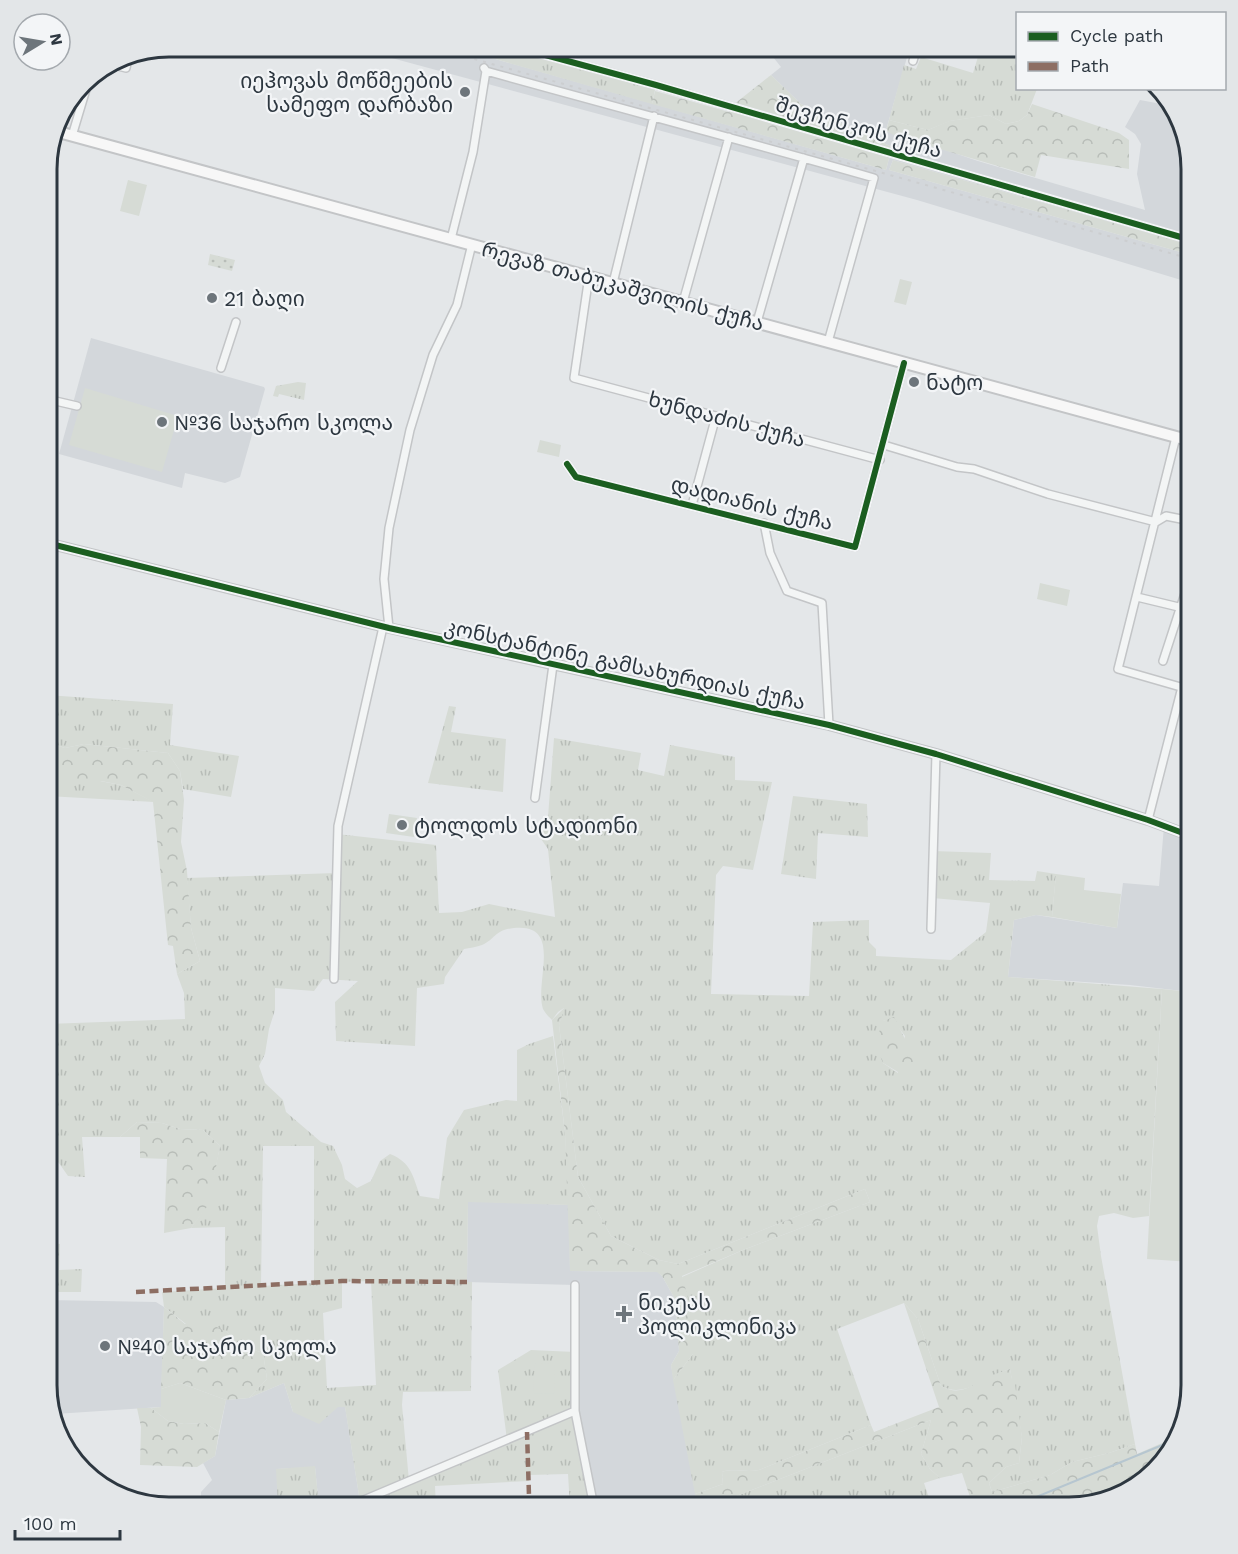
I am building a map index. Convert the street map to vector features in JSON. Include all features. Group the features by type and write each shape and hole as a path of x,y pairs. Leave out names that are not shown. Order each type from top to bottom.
{"main road":[{"name":"რევაზ თაბუკაშვილის ქუჩა","path":"63,133 1181,438"}],"street":[{"name":"შევჩენკოს ქუჩა","path":"553,57 1181,237"},
{"path":"913,62 914,57"},
{"path":"451,238 473,152 485,70 588,100 654,116 874,178 828,342"},
{"path":"72,136 84,97"},
{"path":"613,283 654,116"},
{"path":"683,302 729,137"},
{"path":"757,322 804,158"},
{"path":"334,979 338,826 386,628 384,579 389,528 410,430 433,355 457,305 472,244"},
{"name":"ხუნდაძის ქუჩა","path":"589,276 574,378 880,460"},
{"path":"221,368 236,322"},
{"name":"დადიანის ქუჩა","path":"567,464 576,477 855,547 904,363"},
{"path":"57,401 77,406"},
{"path":"692,505 716,417"},
{"path":"1176,437 1118,669 1181,687"},
{"path":"884,445 957,467 974,469 1048,494 1156,522 1166,516 1181,519"},
{"path":"764,523 770,553 787,591 822,603 829,725"},
{"name":"კონსტანტინე გამსახურდიას ქუჩა","path":"57,546 386,628 829,725 936,754 1181,832"},
{"path":"1137,597 1180,607"},
{"path":"1163,661 1181,604"},
{"path":"536,798 553,664"},
{"path":"1148,820 1181,691"},
{"path":"931,929 936,754"},
{"path":"575,1285 575,1411 592,1497"},
{"path":"373,1497 575,1411"}],"shaded area":[{"path":"388,57 488,57 886,170 892,147 801,104 771,75 781,67 773,57 907,57 886,130 978,161 1145,210 1137,174 1141,144 1135,134 1125,127 1140,100 1160,104 1175,133 1179,147 1181,242 893,160 889,170 1181,252 1181,280 917,200"},
{"name":"№36 საჯარო სკოლა","path":"91,338 264,387 240,477 225,483 185,473 182,488 59,454"},
{"path":"1164,826 1181,832 1181,991 1008,977 1014,920 1036,915 1117,928 1123,883 1159,886"},
{"path":"468,1201 569,1205 570,1271 658,1272 675,1299 679,1351 671,1365 696,1497 592,1497 575,1411 575,1285 467,1282"},
{"name":"№40 საჯარო სკოლა","path":"57,1300 156,1302 164,1307 161,1407 61,1414 57,1385"},
{"path":"284,1383 293,1412 345,1406 359,1497 318,1497 315,1467 277,1469 278,1497 201,1497 201,1492 212,1480 203,1463 215,1456 226,1400 249,1398"}],"green space":[{"path":"488,57 553,57 656,85 652,104"},
{"path":"921,57 973,73 978,57 1016,57 1016,90 1037,90 1027,115 1019,121 1006,124 989,115 950,121 928,130 889,120 904,65 916,69"},
{"path":"771,75 801,104 892,147 886,170 652,104 655,91 729,112 733,105"},
{"path":"1032,104 1119,133 1129,140 1129,169 1041,155 1035,177 896,136 886,131 889,120 928,130 949,121 989,115 1006,124 1019,121 1027,115"},
{"path":"893,160 1181,242 1181,252 889,170"},
{"path":"128,180 147,185 139,216 120,211"},
{"path":"210,254 235,260 232,271 208,265"},
{"path":"900,279 912,282 906,305 894,302"},
{"path":"306,383 304,400 279,394 278,397 273,396 276,386"},
{"path":"85,388 178,416 162,472 69,445"},
{"path":"540,440 561,445 559,457 537,452"},
{"path":"1040,583 1070,590 1067,606 1037,599"},
{"path":"57,696 173,704 170,745 239,756 231,797 183,789 180,771 168,753 84,744 65,748 57,745"},
{"path":"449,706 456,707 451,732 506,739 503,792 428,783"},
{"path":"554,738 641,753 638,770 664,776 670,745 735,757 735,780 772,782 753,870 723,866 716,875 711,994 809,996 813,922 869,920 869,942 876,949 876,956 951,960 986,932 990,903 932,898 933,851 991,853 989,880 1035,881 1037,871 1056,874 1052,917 1036,915 1014,920 1008,977 1162,989 1149,1216 1133,1218 1114,1213 1099,1216 1097,1226 1135,1444 1072,1462 1050,1475 992,1492 989,1483 1006,1467 1019,1463 1022,1437 1010,1369 976,1385 959,1390 941,1386 918,1319 904,1303 837,1329 871,1425 759,1470 722,1472 723,1484 695,1494 673,1380 693,1354 682,1277 743,1250 870,1202 865,1189 678,1264 659,1260 611,1236 578,1177 559,1025 564,1008 552,1020 543,1009 541,998 543,944 538,935 529,929 514,928 499,933 487,943 464,949 445,977 444,984 417,988 415,1046 336,1041 335,1002 358,981 323,979 314,991 275,988 275,1010 265,1054 259,1066 265,1083 283,1100 286,1112 321,1142 333,1146 342,1165 345,1179 357,1188 371,1181 380,1161 390,1154 407,1166 420,1196 439,1199 447,1138 464,1110 506,1100 517,1101 517,1050 553,1036 565,1133 569,1205 468,1202 467,1282 472,1282 471,1391 403,1392 402,1405 409,1481 507,1440 498,1370 531,1350 575,1352 575,1411 592,1497 569,1497 568,1474 529,1475 529,1481 435,1486 436,1497 359,1497 345,1407 338,1407 319,1424 293,1412 284,1383 249,1398 267,1379 263,1353 240,1345 227,1332 186,1324 164,1307 162,1292 225,1288 225,1227 191,1228 208,1204 220,1146 203,1130 180,1129 162,1123 137,1122 120,1137 82,1137 85,1177 68,1176 57,1160 57,1024 185,1019 184,993 177,974 200,961 191,928 187,878 336,873 337,834 436,845 439,913 462,912 489,904 555,917 548,849 534,829 547,830","holes":["888,1020 895,1023 905,1036 898,1073 883,1063 883,1021","263,1146 314,1146 314,1283 261,1286","371,1281 376,1385 327,1388 323,1313 342,1308 342,1282"]},
{"path":"84,744 168,753 180,771 184,800 181,842 187,871 191,928 200,961 177,974 173,946 168,945 153,802 121,785 101,781 57,781 57,745 65,748"},
{"path":"57,781 100,781 121,785 154,802 57,797"},
{"path":"793,796 867,804 868,837 818,833 816,879 781,874"},
{"name":"ტოლდოს სტადიონი","path":"389,814 417,818 414,837 386,833"},
{"path":"1056,874 1085,878 1084,890 1121,894 1117,928 1052,917"},
{"path":"1162,989 1181,991 1181,1261 1147,1259"},
{"path":"565,1007 559,1025 578,1177 611,1236 659,1260 678,1264 865,1189 870,1202 743,1250 682,1276 693,1316 693,1354 673,1380 671,1365 679,1351 675,1299 662,1276 657,1272 570,1271 565,1133 552,1020"},
{"path":"894,1017 913,1055 916,1070 905,1080 898,1072 883,1063 875,1044 883,1021"},
{"path":"137,1122 162,1123 180,1129 203,1130 220,1146 209,1204 191,1228 164,1233 167,1159 140,1158 140,1137 120,1137"},
{"path":"57,1244 60,1244 59,1270 82,1269 81,1292 57,1292"},
{"path":"904,1303 918,1319 941,1386 953,1390 964,1389 1010,1369 1015,1384 1022,1437 1019,1463 1006,1467 989,1483 992,1492 1050,1475 1072,1462 1135,1444 1137,1454 1166,1441 1158,1453 1137,1474 1098,1493 1069,1497 970,1497 962,1473 940,1478 930,1469 921,1454 931,1420 734,1497 696,1497 695,1494 723,1484 722,1472 759,1470 871,1425 874,1432 939,1407"},
{"path":"164,1307 185,1324 202,1320 227,1332 240,1345 263,1353 267,1379 249,1398 226,1400 180,1383 161,1389"},
{"path":"535,1363 555,1364 554,1394 533,1393"},
{"path":"180,1383 226,1400 219,1432 205,1423 184,1424 168,1421 151,1408 161,1407 161,1389"},
{"path":"137,1408 151,1408 168,1421 184,1424 205,1423 219,1432 215,1456 197,1467 140,1465 141,1427"},
{"path":"931,1420 921,1454 930,1469 940,1478 924,1483 929,1497 734,1497"},
{"path":"315,1466 318,1497 277,1497 276,1469"}],"waterway":[{"path":"1036,1497 1164,1444"}],"railway":[{"path":"467,57 1181,256"}],"marked path":[{"path":"136,1292 342,1281 467,1282"},
{"path":"527,1432 529,1497"}],"cycle path":[{"path":"553,57 1181,237"},
{"path":"567,464 576,477 855,547 904,363"},
{"path":"57,545 389,628 829,725 936,754 1181,832"}],"place":[{"name":"იეჰოვას მოწმეების სამეფო დარბაზი","path":"465,92"},
{"name":"21 ბაღი","path":"212,298"},
{"name":"ნატო","path":"914,382"},
{"name":"№36 საჯარო სკოლა","path":"162,422"},
{"name":"ტოლდოს სტადიონი","path":"402,825"},
{"name":"ნიკეას პოლიკლინიკა","path":"624,1314"},
{"name":"№40 საჯარო სკოლა","path":"105,1346"}]}
